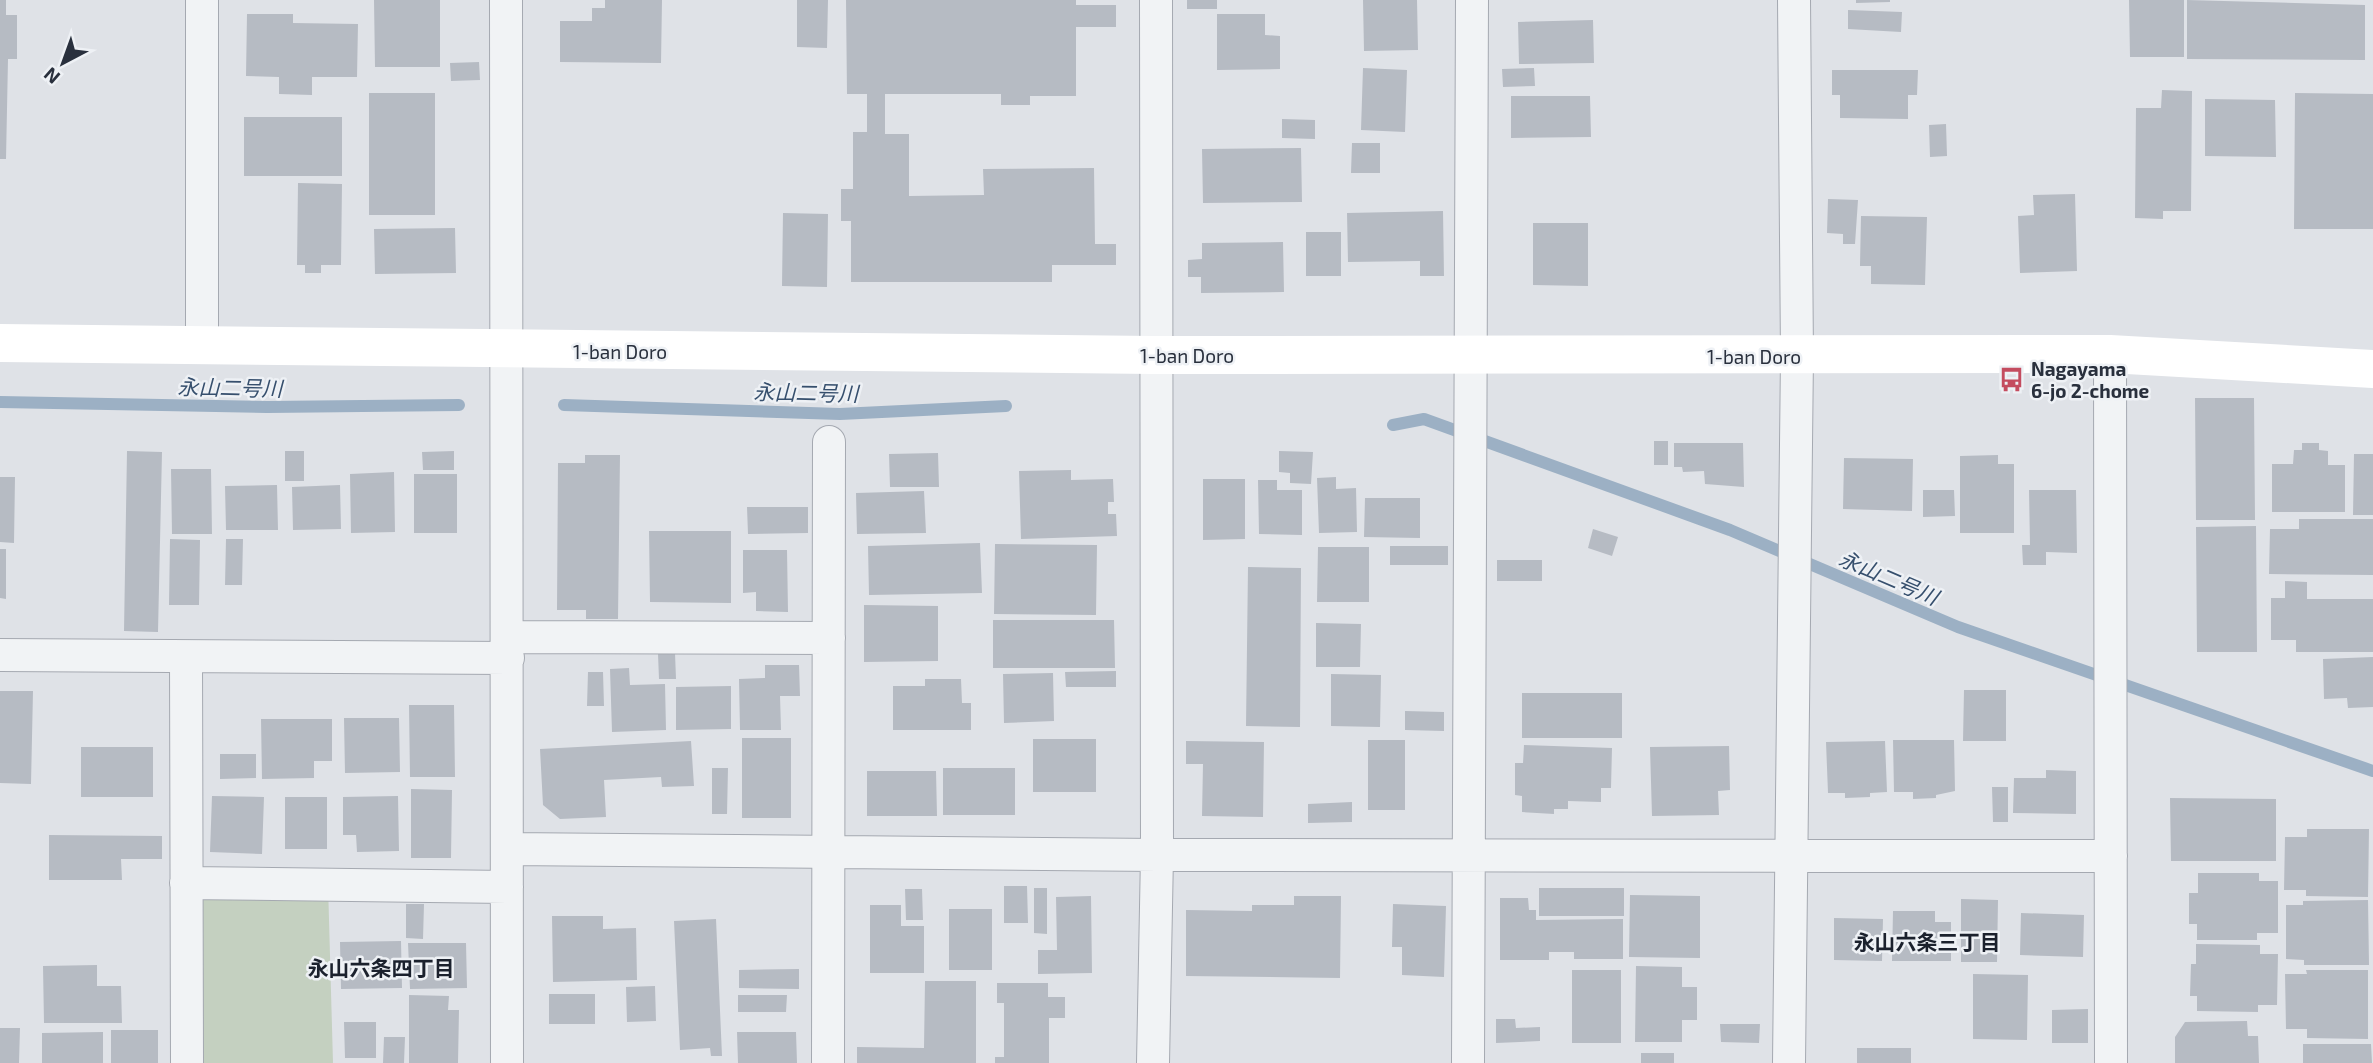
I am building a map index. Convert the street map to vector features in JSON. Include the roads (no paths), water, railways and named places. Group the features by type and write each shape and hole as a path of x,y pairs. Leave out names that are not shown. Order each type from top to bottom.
{"street":[{"path":"202,0 202,346"},
{"path":"506,0 509,849 507,1063"},
{"path":"1153,1063 1157,855 1154,355 1156,0"},
{"path":"1468,1063 1472,0"},
{"path":"1789,1063 1797,356 1794,0"},
{"name":"1-ban Doro","path":"0,343 1154,355 2110,354 2373,369"},
{"path":"2110,354 2113,712 2111,1063"},
{"path":"828,1063 829,442"},
{"path":"0,655 186,658 829,638"},
{"path":"186,658 187,1063"},
{"path":"509,849 1157,855 2112,856"},
{"path":"186,883 507,887"}],"waterway":[{"name":"永山二号川","path":"0,402 267,407 459,405"},
{"name":"永山二号川","path":"564,405 840,414 1006,406"},
{"name":"永山二号川","path":"1393,425 1424,419 1730,530 1958,627 2373,771"}],"place":[{"name":"Nagayama 6-jo 2-chome","path":"2011,379"}],"district":[{"name":"永山六条三丁目","path":"1927,941"},
{"name":"永山六条四丁目","path":"381,967"}]}
